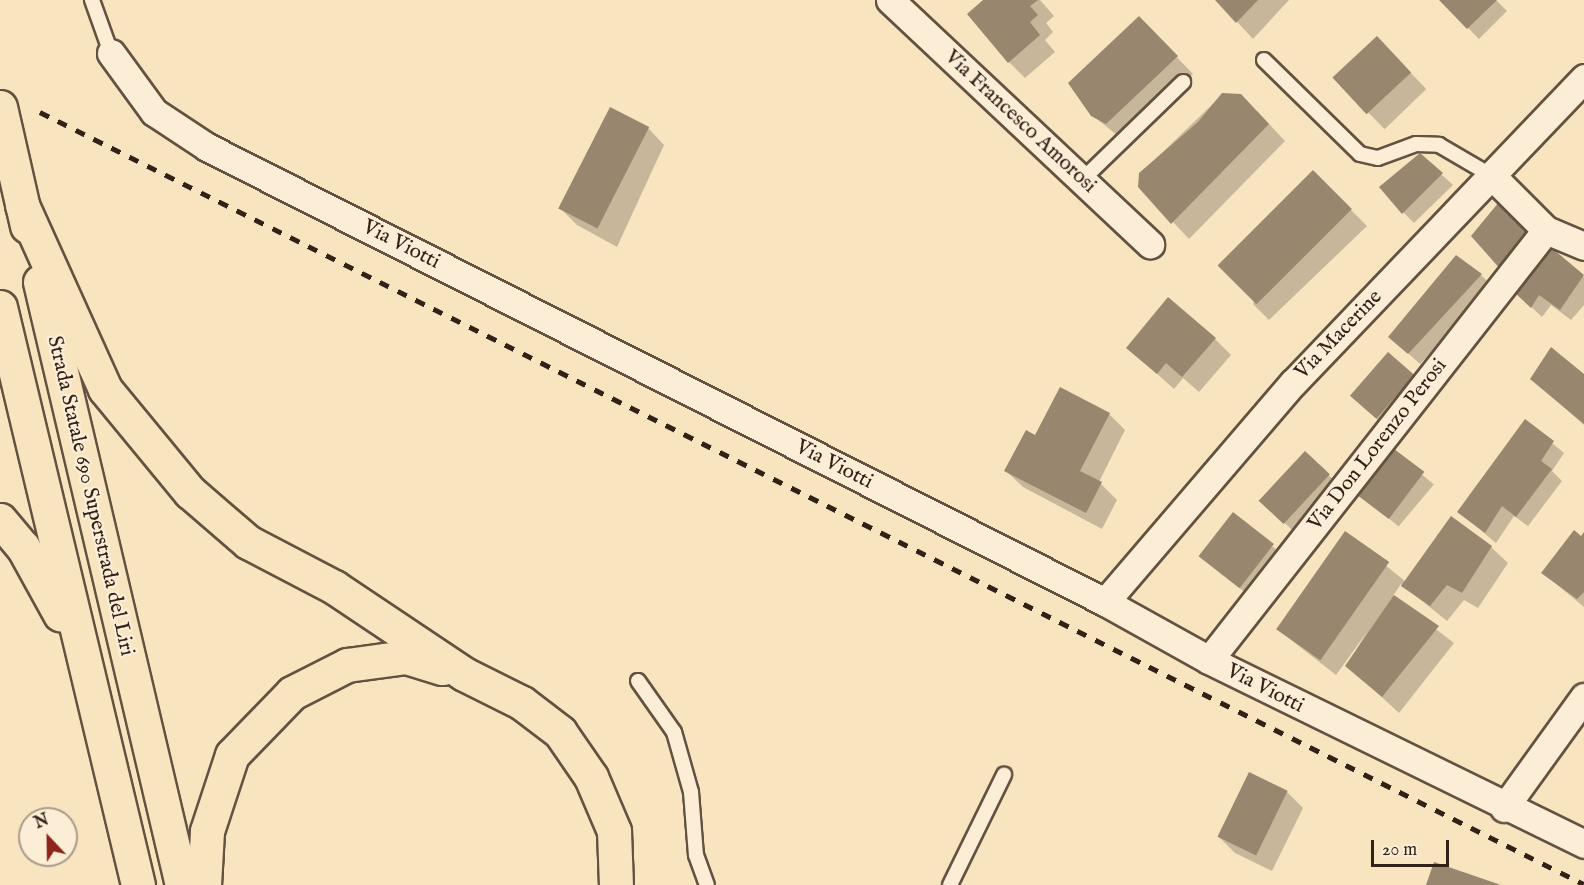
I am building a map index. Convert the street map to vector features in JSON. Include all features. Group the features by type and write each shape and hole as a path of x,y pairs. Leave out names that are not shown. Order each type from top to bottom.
{"highway":[{"name":"Strada Statale 690 Superstrada del Liri","path":"0,106 182,885"},
{"path":"22,205 105,389 190,492 248,542 334,587 464,674 522,703 560,732 591,777 614,831 616,885"},
{"name":"Strada Statale 690 Superstrada del Liri","path":"0,307 138,885"},
{"path":"0,520 32,561 81,653"},
{"path":"204,885 207,831 232,756 292,693 347,665 406,657 464,674"}],"street":[{"name":"Via Francesco Amorosi","path":"890,0 1150,244"},
{"name":"Via Viotti","path":"111,53 144,101 194,140 1105,602 1209,660 1504,808 1584,844"},
{"name":"Via Macerine","path":"1105,602 1293,383 1584,78"},
{"path":"1492,177 1546,230 1584,246"},
{"name":"Via Don Lorenzo Perosi","path":"1209,660 1546,230"},
{"path":"1504,808 1584,697"}],"lane":[{"path":"92,0 111,53"},
{"path":"1264,60 1360,154 1378,158 1416,144 1439,145 1492,177"},
{"path":"1082,180 1183,82"},
{"path":"638,681 674,732 691,792 696,855 707,885"},
{"path":"950,885 1004,775"}],"building":[{"path":"983,0 1038,0 1030,6 1038,15 1030,22 1040,35 1008,63 967,14"},
{"path":"1215,0 1258,0 1236,23"},
{"path":"1439,0 1497,0 1467,29"},
{"path":"1139,16 1178,56 1106,124 1091,116 1068,83"},
{"path":"1377,36 1411,73 1366,114 1332,78"},
{"path":"1222,93 1241,94 1269,124 1171,224 1138,187 1139,173 1198,122"},
{"path":"610,107 649,127 597,229 558,209"},
{"path":"1420,153 1443,173 1402,214 1379,187"},
{"path":"1313,170 1352,209 1256,304 1218,265"},
{"path":"1499,202 1531,232 1502,271 1471,236"},
{"path":"1547,244 1584,275 1560,310 1539,295 1531,308 1513,291"},
{"path":"1456,255 1482,274 1408,354 1388,337"},
{"path":"1168,297 1216,338 1182,377 1166,363 1157,374 1126,348"},
{"path":"1551,347 1584,374 1584,424 1530,379"},
{"path":"1388,352 1414,375 1376,419 1350,396"},
{"path":"1060,387 1110,413 1080,471 1102,482 1086,513 1004,471 1026,430 1035,435"},
{"path":"1525,419 1554,441 1541,461 1552,469 1516,517 1502,506 1485,533 1457,512"},
{"path":"1394,449 1424,472 1389,519 1358,496"},
{"path":"1305,451 1330,474 1283,524 1259,501"},
{"path":"1233,512 1274,544 1239,588 1199,556"},
{"path":"1451,516 1492,546 1462,593 1447,585 1430,606 1401,586"},
{"path":"1574,530 1581,536 1584,532 1584,592 1577,599 1541,573"},
{"path":"1345,531 1389,562 1320,660 1276,629"},
{"path":"1394,595 1439,626 1382,697 1345,666"},
{"path":"1249,772 1288,791 1256,856 1217,837"},
{"path":"1434,862 1501,885 1426,885"}],"railway":[{"path":"40,112 1584,884"}]}
